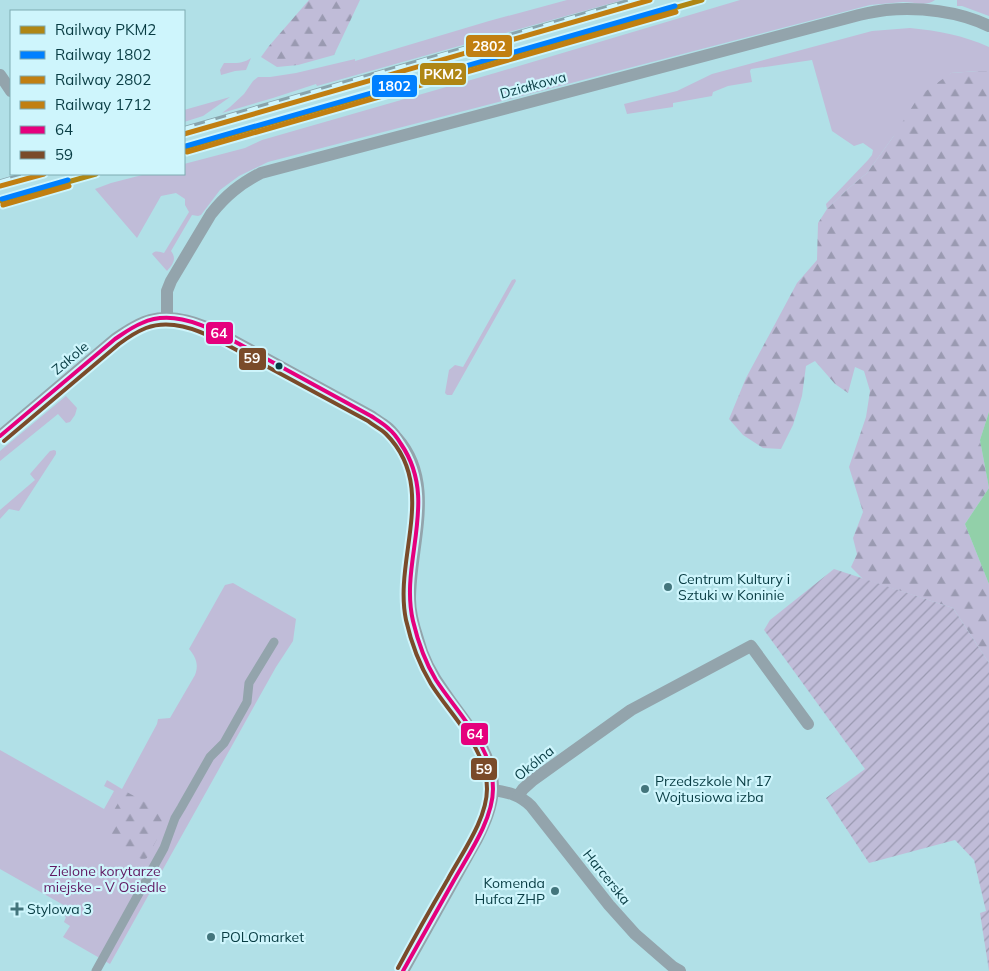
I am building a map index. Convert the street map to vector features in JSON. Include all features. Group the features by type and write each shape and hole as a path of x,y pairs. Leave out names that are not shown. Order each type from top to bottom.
{"street":[{"name":"Działkowa","path":"167,318 169,286 211,214 234,188 261,173 859,15 886,10 938,11 962,16 989,26"},
{"path":"0,75 10,90"},
{"name":"Zakole","path":"0,436 115,339 148,320 167,318"},
{"name":"Okólna","path":"167,318 189,321 221,334 371,416 388,428 402,444 417,477 420,496 410,600 412,618 423,655 432,673 483,747 492,775 493,790 518,796 532,780 631,710 751,646 808,724"},
{"path":"96,971 164,848 185,800 210,758 224,743 247,702 249,683 274,642"},
{"path":"403,971 477,840 486,820 493,790"},
{"name":"Harcerska","path":"518,796 531,806 609,905 635,934 680,971"}],"green space":[{"path":"309,0 360,0 334,55 298,65 277,67 261,57 269,46"},
{"path":"567,0 623,0 317,86 316,84 222,113 244,94 258,77 296,73 355,59 355,61"},
{"path":"740,0 935,0 924,4 903,2 870,5 268,162 239,176 220,190 201,215 192,215 171,251 174,257 167,271 152,254 156,252 164,253 189,212 185,205 185,199 176,193 161,196 137,238 95,189 142,175 185,175 185,164 245,148 262,140"},
{"path":"957,0 989,0 989,16 957,6"},
{"path":"910,28 951,34 989,47 989,71 951,73 893,137 867,173 827,209 826,204 868,160 873,150 863,143 854,146 832,131 812,60 751,69 752,82 728,86 713,92 712,96 673,103 673,107 627,114 624,104 677,91 712,74 872,31"},
{"path":"251,58 246,70 221,75 220,70 224,63 242,62"},
{"path":"989,71 989,412 980,440 989,488 965,524 989,584 989,663 953,608 863,579 851,567 857,554 853,538 863,512 849,467 866,417 870,391 864,371 855,367 848,393 835,384 815,361 806,366 802,396 793,425 781,449 763,448 743,435 729,419 746,378 797,283 817,260 818,223 827,209 867,173 919,96 951,73"},
{"path":"230,97 203,116 185,122 185,110"},
{"path":"515,279 516,281 452,395 447,395 445,393 449,370 455,365 463,367 512,280"},
{"path":"66,396 77,408 70,422 66,423 58,414 0,461 0,451"},
{"path":"54,450 56,454 19,511 9,509 0,519 0,510 35,480 30,474 50,451"},
{"path":"834,569 953,608 989,663 989,971 980,913 986,911 974,860 955,840 869,863 826,798 865,769 764,630 770,620"},
{"name":"Zielone korytarze miejske - V Osiedle","path":"233,583 296,619 293,641 276,667 110,964 63,937 70,926 64,922 66,917 63,915 67,907 0,869 0,750 104,809 114,791 104,786 107,780 122,789 158,719 170,718 195,675 196,661 189,649 225,585"},
{"path":"125,791 163,812 166,822 147,858 143,860 99,836"}],"shaded area":[{"path":"989,412 989,488 980,440"},
{"path":"989,488 989,584 965,524"}],"railway":[{"path":"185,129 634,0"},
{"path":"0,182 24,175"}],"rail line":[{"name":"2802","path":"185,134 650,0"},
{"name":"PKM2","path":"185,148 702,0"},
{"name":"1802","path":"186,146 675,6"},
{"name":"1712","path":"187,152 676,12"},
{"name":"2802","path":"0,186 40,175"},
{"name":"PKM2","path":"0,201 92,175"},
{"name":"1802","path":"2,199 68,180"},
{"name":"1712","path":"3,205 69,186"}],"transit line":[{"name":"64","path":"0,436 115,339 138,325 162,318 192,322 221,334 371,416 385,425 396,436 412,466 417,487 418,509 410,599 415,629 422,652 432,673 481,745 491,773 493,789 489,813 479,837 403,971"},
{"name":"59","path":"4,441 135,333 155,325 174,325 183,326 210,336 368,421 386,434 402,455 410,477 412,500 404,596 408,628 416,653 431,684 475,746 485,774 487,789 483,812 473,836 398,968"}],"place":[{"name":"Centrum Kultury i Sztuki w Koninie","path":"668,587"},
{"name":"Przedszkole Nr 17 Wojtusiowa izba","path":"645,789"},
{"name":"Komenda Hufca ZHP","path":"555,891"},
{"name":"Stylowa 3","path":"17,909"},
{"name":"POLOmarket","path":"211,937"}]}
